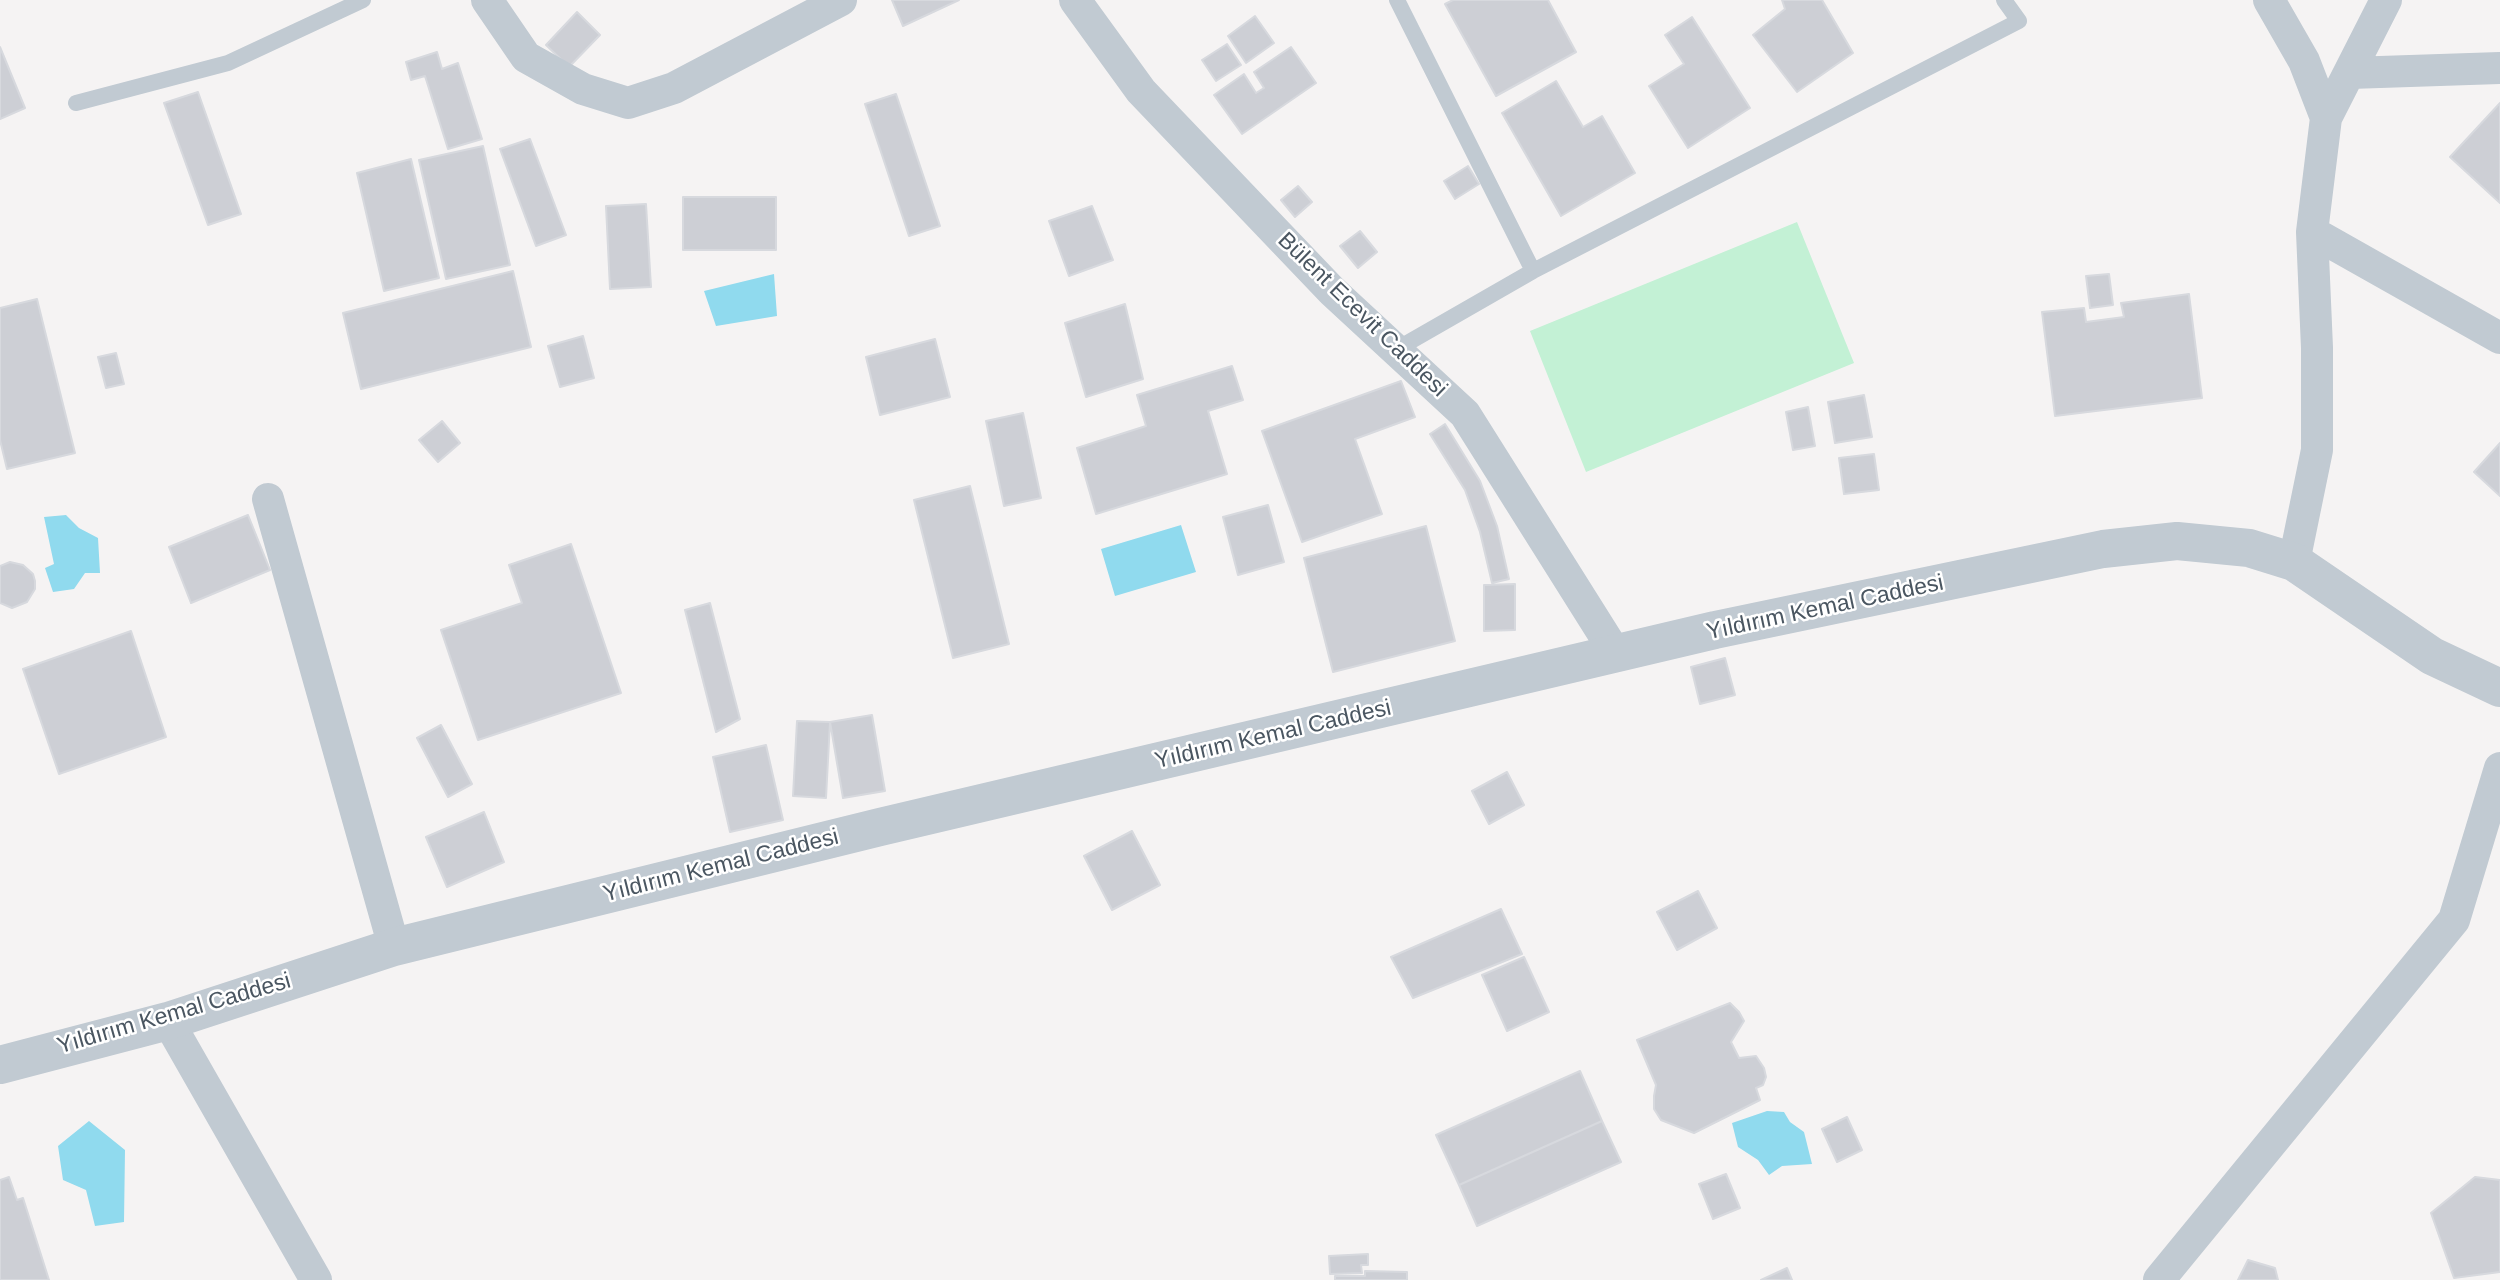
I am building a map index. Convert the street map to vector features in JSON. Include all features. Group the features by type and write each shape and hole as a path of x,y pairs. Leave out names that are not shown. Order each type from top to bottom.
{"street":[{"path":"487,0 526,57 583,89 628,103 674,88 841,0"},
{"name":"Bülent Ecevit Caddesi","path":"1075,0 1141,91 1332,291 1465,414 1616,654"},
{"path":"2269,0 2304,61 2326,118"},
{"path":"2294,562 2317,450 2317,348 2312,232 2326,118 2386,0"},
{"path":"2350,73 2500,68"},
{"path":"2312,232 2500,338"},
{"path":"268,499 394,947"},
{"name":"Yıldırım Kemal Caddesi","path":"9,1061 168,1021 394,947 880,827 1714,630 2103,549 2178,541 2249,548 2294,562 2432,656 2500,688"},
{"path":"2159,1280 2454,920 2500,768"},
{"path":"168,1021 316,1280"}],"lane":[{"path":"76,103 228,63 363,0"},
{"path":"1397,0 1533,271"},
{"path":"1397,349 1533,271 2019,21 2004,0"}],"green space":[{"path":"1797,222 1854,363 1586,472 1530,331"}],"water":[{"path":"774,274 777,316 716,326 704,291"},
{"path":"66,515 79,528 98,538 100,573 85,573 74,589 53,592 45,568 54,564 44,517"},
{"path":"1181,525 1196,572 1115,596 1101,549"},
{"path":"1767,1111 1784,1112 1790,1122 1804,1132 1812,1164 1782,1166 1769,1175 1758,1160 1738,1147 1732,1123"},
{"path":"89,1121 125,1150 124,1222 95,1226 86,1190 63,1180 58,1146"}],"building":[{"path":"892,0 959,0 903,26"},
{"path":"1453,0 1548,0 1576,52 1496,96 1445,4"},
{"path":"1782,0 1822,0 1853,53 1797,92 1753,35 1785,9"},
{"path":"577,12 600,35 569,67 546,45"},
{"path":"1255,16 1274,43 1246,63 1228,36"},
{"path":"1692,17 1750,108 1688,148 1649,86 1684,64 1665,35"},
{"path":"1227,44 1241,65 1216,81 1202,60"},
{"path":"0,47 25,108 0,119"},
{"path":"1291,47 1316,83 1242,134 1214,95 1244,74 1256,93 1264,88 1254,72"},
{"path":"437,52 442,69 458,63 482,139 448,149 425,76 411,80 406,62"},
{"path":"1556,81 1583,127 1602,116 1635,173 1561,216 1502,113"},
{"path":"198,92 241,214 208,225 164,103"},
{"path":"896,94 940,226 909,236 865,104"},
{"path":"2500,103 2500,203 2450,157"},
{"path":"530,139 566,235 536,246 500,149"},
{"path":"483,146 510,265 446,279 419,160"},
{"path":"411,159 439,278 384,291 357,173"},
{"path":"1468,166 1479,184 1455,199 1444,181"},
{"path":"1298,186 1312,202 1295,217 1281,200"},
{"path":"683,197 776,197 776,250 683,250"},
{"path":"646,204 651,287 610,289 606,206"},
{"path":"1092,206 1113,260 1069,276 1049,221"},
{"path":"1360,231 1377,252 1358,268 1340,246"},
{"path":"513,271 531,347 361,389 343,313"},
{"path":"2109,274 2113,305 2090,308 2086,276"},
{"path":"2189,294 2202,398 2055,416 2042,312 2084,308 2086,322 2124,317 2121,303"},
{"path":"37,299 75,453 7,469 0,440 0,308"},
{"path":"1125,304 1143,379 1086,397 1065,323"},
{"path":"583,336 594,378 560,387 548,346"},
{"path":"935,339 950,397 880,415 866,357"},
{"path":"116,353 124,384 106,388 98,357"},
{"path":"1232,366 1243,400 1208,411 1227,474 1096,514 1077,448 1146,426 1137,395"},
{"path":"1401,381 1415,417 1355,439 1382,514 1302,542 1262,431"},
{"path":"1864,395 1872,437 1835,443 1828,402"},
{"path":"1808,407 1815,446 1793,450 1786,412"},
{"path":"1023,413 1041,498 1004,506 986,421"},
{"path":"442,421 460,443 438,462 419,440"},
{"path":"1445,424 1480,481 1497,526 1509,579 1492,583 1480,532 1465,490 1430,434"},
{"path":"2500,443 2500,496 2474,472"},
{"path":"1874,454 1879,490 1844,494 1839,458"},
{"path":"970,486 1009,644 953,658 914,500"},
{"path":"1268,505 1284,562 1238,575 1223,517"},
{"path":"248,515 270,570 191,603 169,547"},
{"path":"1426,526 1455,641 1333,672 1304,558"},
{"path":"571,544 621,693 478,740 441,630 522,603 509,565"},
{"path":"10,562 23,565 33,574 35,581 35,589 27,602 12,608 0,603 0,566"},
{"path":"1515,584 1515,630 1484,631 1484,585"},
{"path":"710,603 740,719 716,732 685,610"},
{"path":"131,631 166,737 59,774 23,669"},
{"path":"1725,658 1735,695 1700,704 1691,667"},
{"path":"872,715 885,791 843,798 830,722"},
{"path":"797,721 830,722 826,798 793,796"},
{"path":"441,725 472,784 448,797 417,738"},
{"path":"766,745 783,820 730,832 713,757"},
{"path":"1507,772 1524,805 1489,824 1472,791"},
{"path":"484,812 504,862 447,887 426,837"},
{"path":"1132,831 1160,885 1112,910 1084,856"},
{"path":"1698,891 1717,928 1677,950 1657,912"},
{"path":"1501,909 1522,954 1413,998 1391,957"},
{"path":"1524,957 1549,1012 1507,1031 1482,975"},
{"path":"1730,1003 1744,1021 1731,1042 1739,1058 1756,1056 1764,1068 1766,1077 1763,1085 1756,1088 1760,1100 1694,1133 1661,1120 1654,1109 1656,1085 1637,1040"},
{"path":"1580,1071 1602,1121 1459,1185 1436,1135"},
{"path":"1847,1117 1862,1150 1837,1162 1822,1129"},
{"path":"1602,1121 1621,1162 1477,1226 1459,1185"},
{"path":"1726,1174 1740,1208 1713,1219 1699,1184"},
{"path":"9,1177 17,1200 23,1198 49,1280 0,1280 0,1180"},
{"path":"2475,1177 2500,1180 2500,1272 2454,1278 2431,1213"},
{"path":"1368,1254 1368,1265 1361,1265 1362,1273 1330,1274 1329,1256"},
{"path":"2248,1260 2275,1268 2278,1280 2238,1280"},
{"path":"1787,1268 1792,1280 1761,1280"},
{"path":"1365,1271 1407,1272 1407,1280 1335,1280 1335,1276 1365,1276"}]}
